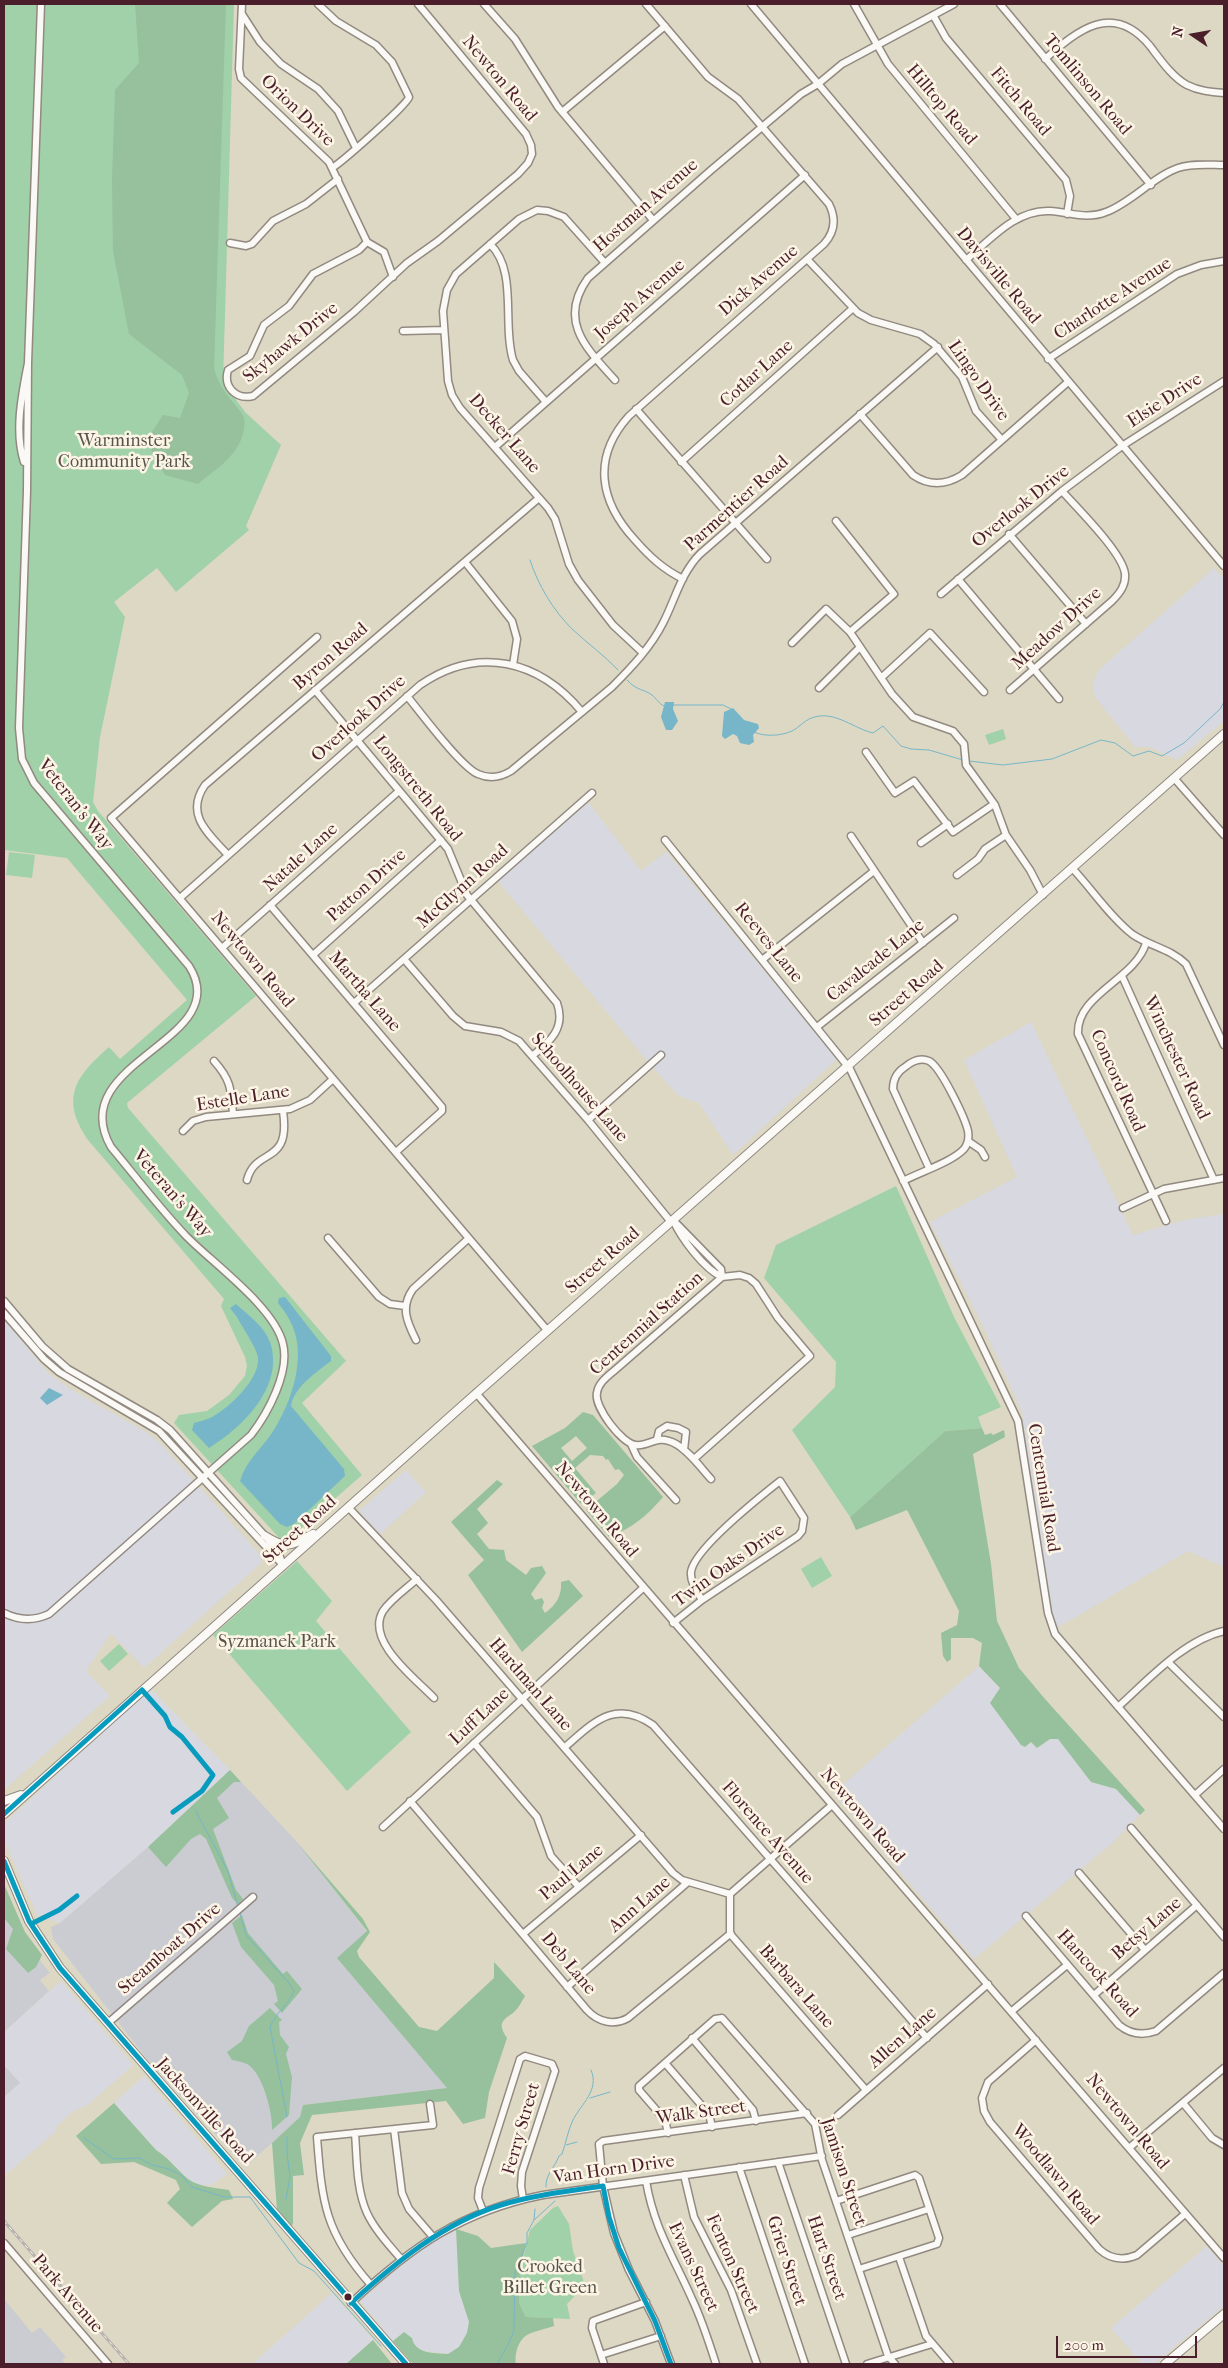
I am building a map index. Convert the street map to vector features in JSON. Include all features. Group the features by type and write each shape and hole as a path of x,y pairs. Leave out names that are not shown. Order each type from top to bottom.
{"main road":[{"name":"Street Road","path":"4,1814 547,1330 1224,734"},
{"path":"265,1536 278,1544 287,1546 324,1529"},
{"path":"4,1802 28,1792"},
{"name":"Jacksonville Road","path":"4,1861 22,1908 50,1956 406,2364"},
{"path":"1165,2364 1224,2314"}],"street":[{"name":"Veteran's Way","path":"4,1613 28,1619 41,1617 53,1611 246,1440 260,1423 282,1376 285,1363 283,1342 268,1314 186,1236 107,1139 104,1120 106,1099 116,1083 188,1019 197,1000 197,983 189,966 29,777 22,759 19,720 26,468 20,442 22,389 28,363 41,4"},
{"name":"Orion Drive","path":"242,4 239,69 241,78 332,168 338,179"},
{"path":"318,4 336,22 376,45 392,62 409,95 409,101 346,159 332,168"},
{"name":"Newton Road","path":"399,271 518,174 528,163 532,154 529,139 518,124 418,4"},
{"name":"Dick Avenue","path":"646,4 708,77 738,99 805,175 830,204 834,221 827,240 636,409 617,430 608,450 604,470 608,499 622,526 657,564 683,579"},
{"name":"Davisville Road","path":"750,4 1224,566"},
{"name":"Hilltop Road","path":"854,4 888,64 1016,219"},
{"name":"Hostman Avenue","path":"615,380 596,359 579,335 575,322 576,307 583,286 605,263 653,220 802,94 818,84 842,64 954,4"},
{"name":"Tomlinson Road","path":"1000,4 1151,185"},
{"path":"488,5 515,39 562,112 653,220"},
{"path":"242,14 261,44 281,64 318,89 338,112 356,148"},
{"name":"Fitch Road","path":"933,15 946,38 1066,180 1070,196 1068,214"},
{"path":"1045,59 1073,35 1087,27 1105,24 1118,25 1143,38 1170,70 1186,84 1201,90 1224,93"},
{"path":"562,112 665,26"},
{"path":"966,260 1016,219 1039,211 1088,216 1105,212 1181,167 1224,165"},
{"name":"Joseph Avenue","path":"495,446 805,175"},
{"path":"230,243 246,246 252,244 273,221 306,204 338,179 367,243 384,252 393,277"},
{"name":"Decker Lane","path":"605,263 568,220 548,211 537,210 526,214 456,274 451,282 444,304 448,381 452,395 460,408 540,498 555,519 569,564 578,580 613,625 643,653"},
{"name":"Skyhawk Drive","path":"367,243 313,274 289,306 264,325 252,353 228,370 228,382 231,390 243,397 253,396 399,271"},
{"path":"490,244 500,255 504,264 513,360 519,371 546,402"},
{"name":"Lingo Drive","path":"808,258 852,309 870,320 920,334 938,348 962,377 976,411 1002,440"},
{"name":"Charlotte Avenue","path":"1048,358 1177,274 1201,265 1224,261"},
{"name":"Cotlar Lane","path":"681,462 852,309"},
{"path":"403,331 444,330"},
{"name":"Parmentier Road","path":"407,696 468,768 484,776 500,776 511,771 612,687 643,653 656,636 683,579 696,557 938,348"},
{"name":"Elsie Drive","path":"1122,446 1224,381"},
{"path":"860,414 914,475 930,482 942,483 955,480 1068,382"},
{"path":"636,409 767,559"},
{"name":"Overlook Drive","path":"941,594 1062,490 1122,446"},
{"name":"Meadow Drive","path":"1010,690 1035,670 1120,593 1125,579 1124,568 1117,555 1062,490"},
{"name":"Byron Road","path":"228,855 199,819 197,804 200,792 205,785 540,498"},
{"path":"836,521 894,594 850,632"},
{"path":"1010,534 1086,624"},
{"path":"465,562 512,622 517,639 513,665"},
{"path":"958,579 1059,699"},
{"path":"792,643 826,609 850,632 858,648 892,694 913,717 953,731 964,744 966,765 994,804 1006,835 1030,870 1043,895"},
{"path":"881,678 930,633 984,692"},
{"name":"Newtown Road","path":"317,637 111,818 547,1330"},
{"path":"819,688 858,648"},
{"name":"Overlook Drive","path":"180,898 407,696 429,679 454,667 481,662 513,665 554,684 582,712"},
{"name":"Longstreth Road","path":"315,690 441,840 451,854 464,889 471,899 556,1003 560,1018 558,1030 548,1044 532,1056"},
{"path":"866,752 895,793 914,781 953,832 994,804"},
{"path":"1174,778 1224,836"},
{"name":"Natale Lane","path":"222,948 399,791"},
{"name":"McGlynn Road","path":"354,1003 592,793"},
{"path":"921,843 948,824"},
{"path":"957,875 978,859 985,849 1006,835"},
{"path":"851,836 923,943"},
{"name":"Patton Drive","path":"313,954 441,840"},
{"name":"Reeves Lane","path":"665,840 848,1066"},
{"path":"1072,868 1124,927 1146,942 1180,958 1186,964 1224,1045"},
{"path":"762,960 874,871"},
{"name":"Martha Lane","path":"270,906 442,1107 442,1111 396,1152"},
{"name":"Cavalcade Lane","path":"817,1027 954,918"},
{"name":"Concord Road","path":"1146,942 1136,963 1086,1008 1079,1018 1078,1034 1166,1221"},
{"name":"Schoolhouse Lane","path":"404,960 457,1021 465,1026 507,1034 520,1042 672,1221 720,1269 722,1277"},
{"name":"Winchester Road","path":"1122,976 1214,1180"},
{"path":"588,1120 661,1055"},
{"path":"903,1181 929,1168 960,1152 968,1141 967,1128 937,1067 926,1060 916,1060 898,1072 893,1089 929,1168"},
{"path":"214,1061 224,1072 231,1086 233,1114"},
{"name":"Centennial Road","path":"848,1066 1019,1425 1052,1627 1058,1639 1224,1829"},
{"name":"Estelle Lane","path":"183,1131 189,1124 200,1118 282,1111 310,1100 333,1079"},
{"path":"247,1180 252,1169 281,1146 285,1132 282,1111"},
{"path":"968,1141 981,1150 985,1157"},
{"path":"1122,1208 1164,1189 1224,1178"},
{"path":"328,1238 378,1297 390,1304 405,1306"},
{"path":"416,1340 407,1321 405,1306 413,1289 468,1239"},
{"name":"Centennial Station","path":"631,1444 626,1442 599,1409 596,1399 597,1390 609,1375 722,1277 740,1275 749,1278 756,1284 778,1318 810,1356 694,1459"},
{"path":"4,1301 54,1358 75,1374 163,1425 176,1437 265,1536 278,1552 283,1565"},
{"path":"4,1313 53,1367 73,1382 159,1432 283,1565"},
{"name":"Newtown Road","path":"476,1393 1224,2258"},
{"path":"657,1439 659,1431 667,1426 678,1428 686,1432 684,1450"},
{"path":"631,1444 637,1446 657,1439 675,1443 694,1459 711,1479"},
{"path":"631,1444 637,1457 676,1500"},
{"name":"Twin Oaks Drive","path":"674,1624 702,1600 792,1542 802,1531 804,1518 802,1513 780,1481 729,1523 695,1562 691,1570 691,1579 702,1600"},
{"name":"Hardman Lane","path":"348,1507 416,1579 673,1873 688,1882"},
{"path":"416,1579 385,1609 381,1617 379,1632 386,1648 434,1698"},
{"name":"Luff Lane","path":"383,1827 643,1588"},
{"path":"1118,1707 1168,1663 1202,1639 1224,1631"},
{"path":"1168,1663 1224,1717"},
{"name":"Florence Avenue","path":"565,1748 593,1723 604,1716 626,1713 647,1721 657,1729 926,2038"},
{"path":"474,1743 537,1817 551,1856 579,1887"},
{"path":"1195,1795 1224,1769"},
{"name":"Deb Lane","path":"410,1802 567,1986 595,2017 606,2022 623,2021 730,1934"},
{"path":"730,1934 730,1894 832,1805"},
{"path":"1130,1828 1224,1937"},
{"name":"Paul Lane","path":"523,1934 641,1835"},
{"path":"1079,1873 1146,1950"},
{"name":"Ann Lane","path":"567,1986 688,1882 730,1894"},
{"name":"Steamboat Drive","path":"108,2023 253,1896"},
{"name":"Betsy Lane","path":"1094,1995 1197,1905"},
{"name":"Hancock Road","path":"1026,1916 1124,2029 1136,2034 1145,2034 1160,2028 1224,1973"},
{"name":"Barbara Lane","path":"730,1934 866,2090"},
{"path":"1012,2011 1067,1965"},
{"name":"Allen Lane","path":"838,2115 988,1984"},
{"name":"Jamison Street","path":"692,2038 719,2017 725,2019 816,2124 822,2156 836,2201 889,2357 895,2364"},
{"path":"668,2132 665,2120 639,2088 692,2038 753,2110 756,2120"},
{"name":"Woodlawn Road","path":"1036,2040 988,2082 982,2098 986,2116 1024,2162 1099,2249 1114,2258 1127,2258 1136,2255 1185,2214"},
{"name":"Ferry Street","path":"483,2211 478,2198 479,2188 520,2058 528,2056 552,2064 555,2068 522,2172 521,2186 523,2199"},
{"path":"665,2063 709,2114 712,2126"},
{"path":"1130,2148 1224,2068"},
{"path":"1183,2103 1212,2138 1224,2145"},
{"path":"372,2285 343,2250 328,2220 322,2197 317,2136 433,2126 430,2104"},
{"name":"Walk Street","path":"603,2186 599,2144 603,2141 807,2113"},
{"path":"394,2129 402,2194 409,2208 433,2237"},
{"path":"355,2133 361,2190 366,2209 385,2241 401,2259"},
{"name":"Van Horn Drive","path":"351,2303 401,2259 433,2237 483,2211 523,2199 603,2186 822,2156"},
{"name":"Hart Street","path":"778,2162 846,2364"},
{"name":"Grier Street","path":"739,2167 805,2364"},
{"name":"Fenton Street","path":"684,2175 694,2217 731,2290 757,2364"},
{"path":"836,2201 913,2175 917,2176 939,2238 938,2243 933,2246 859,2270"},
{"name":"Evans Street","path":"646,2180 650,2204 659,2231 695,2304 716,2364"},
{"path":"603,2186 609,2218 619,2248 646,2302 671,2364"},
{"path":"848,2235 929,2209"},
{"name":"Park Avenue","path":"4,2243 108,2364"},
{"path":"899,2257 924,2332 950,2364"},
{"path":"604,2364 592,2328 593,2321 646,2302"},
{"path":"601,2355 661,2336"},
{"path":"867,2364 932,2344"}],"shaded area":[{"path":"1214,568 1224,579 1224,721 1177,760 1150,747 1135,747 1096,698 1093,690 1094,680 1099,670"},
{"path":"588,802 641,871 666,852 837,1059 733,1155 699,1103 679,1096 654,1069 497,880"},
{"path":"1031,1022 1133,1235 1185,1220 1224,1214 1224,1567 1188,1551 1055,1629 1022,1412 983,1326 930,1222 1017,1177 964,1060"},
{"path":"4,1320 48,1373 70,1389 146,1432 160,1443 261,1556 261,1563 144,1668 111,1633 86,1671 110,1696 4,1790"},
{"path":"406,1470 426,1492 380,1534 359,1511"},
{"path":"979,1666 1000,1688 1030,1742 1037,1748 1050,1739 1058,1738 1091,1782 1116,1789 1140,1815 1111,1844 974,1959 833,1793"},
{"path":"150,1688 230,1770 148,1847 60,1923 37,1915 4,1840 4,1824"},
{"path":"230,1770 299,1844 367,1932 338,1958 448,2088 304,2105 301,2117 245,2167 147,2059 53,1939 51,1927 60,1923 148,1847"},
{"path":"4,1916 50,1973 40,1980 49,1991 4,2032"},
{"path":"61,1981 133,2065 89,2104 72,2112 56,2127 55,2132 4,2176 4,2097 20,2083 4,2065 4,2032"},
{"path":"4,2065 20,2083 4,2097"},
{"path":"144,2076 227,2174 212,2185 199,2185 189,2180 163,2154 156,2150 114,2103"},
{"path":"456,2229 459,2291 469,2321 467,2333 459,2347 448,2354 419,2350 404,2332 393,2341 360,2301 428,2245"},
{"path":"1207,2246 1224,2266 1224,2306 1154,2364 1142,2364 1111,2328"},
{"path":"332,2293 373,2340 346,2364 252,2364"},
{"path":"4,2299 32,2333 40,2327 66,2357 62,2360 66,2364 4,2364"}],"green space":[{"name":"Warminster Community Park","path":"4,4 234,4 223,383 246,413 281,445 246,526 249,530 176,592 157,568 114,602 125,617 100,737 93,802 98,811 256,996 127,1103 128,1108 346,1361 302,1403 362,1475 283,1542 174,1423 179,1415 207,1411 229,1395 245,1376 247,1366 245,1357 221,1306 224,1299 88,1140 79,1125 75,1112 73,1100 75,1089 87,1068 97,1058 109,1047 120,1059 187,1000 67,858 4,850"},
{"path":"135,4 226,4 214,368 221,386 243,415 244,429 242,438 233,454 198,484 165,475 146,441 163,415 180,418 189,393 182,375 129,334 113,251 112,180 115,90 139,63"},
{"path":"1003,729 1006,739 989,745 985,735"},
{"path":"9,852 35,855 32,878 6,875"},
{"path":"896,1186 954,1317 1001,1407 978,1417 982,1428 945,1431 850,1517 792,1430 835,1387 836,1362 764,1278 776,1245"},
{"path":"583,1412 593,1415 663,1497 639,1521 609,1537 586,1510 617,1484 624,1475 619,1469 615,1470 608,1459 606,1460 603,1456 590,1455 575,1468 596,1493 581,1504 532,1446 565,1428","holes":["576,1436 587,1448 572,1461 561,1448"]},
{"path":"982,1428 985,1435 991,1433 993,1435 1004,1430 1005,1437 973,1454 991,1564 997,1621 1019,1668 1145,1810 1140,1815 1116,1789 1091,1782 1058,1739 1050,1739 1037,1748 1031,1742 1025,1747 1021,1745 990,1703 1000,1688 979,1666 982,1643 973,1638 951,1638 951,1659 947,1662 943,1656 941,1633 957,1625 959,1611 907,1510 856,1530 850,1517 945,1431"},
{"path":"497,1480 503,1484 477,1509 488,1523 477,1534 489,1549 504,1550 506,1560 526,1575 531,1568 542,1566 546,1573 531,1594 535,1600 542,1598 544,1602 542,1608 545,1613 558,1600 561,1582 569,1580 583,1596 522,1652 468,1575 484,1560 451,1522"},
{"path":"821,1557 832,1576 812,1588 801,1569"},
{"name":"Syzmanek Park","path":"297,1561 332,1601 316,1621 411,1732 347,1791 213,1635"},
{"path":"119,1644 128,1654 109,1671 100,1661"},
{"path":"230,1770 241,1782 234,1782 217,1798 229,1818 213,1829 236,1890 243,1899 238,1904 232,1898 206,1839 200,1834 191,1839 166,1867 148,1847"},
{"path":"299,1845 363,1919 370,1932 357,1951 359,1957 419,2027 437,2031 494,1978 494,1962 525,1996 517,2009 502,2023 502,2029 507,2038 489,2092 485,2118 463,2124 446,2101 312,2115 300,2143 304,2175 293,2176 293,2224 291,2226 277,2210 272,2143 300,2117 303,2105 447,2088 337,1958 367,1931"},
{"path":"4,1884 25,1932 42,1955 36,1967 28,1973 6,1949 13,1929 4,1918"},
{"path":"242,1915 248,1933 283,1974 287,1971 302,1989 282,2013 274,2004 278,2001 274,1985 241,1947 232,1923"},
{"path":"270,2008 282,2020 279,2022 280,2035 289,2047 286,2054 292,2077 289,2115 272,2130 269,2104 258,2076 247,2064 232,2060 227,2052 242,2041 249,2026"},
{"path":"114,2103 156,2150 188,2179 213,2188 229,2190 233,2199 222,2201 192,2227 167,2203 180,2189 176,2180 134,2162 101,2164 76,2136"},
{"name":"Crooked Billet Green","path":"558,2206 569,2224 573,2251 585,2285 567,2304 570,2319 526,2317 519,2303 520,2271 530,2230 553,2208"},
{"path":"456,2229 478,2236 491,2248 526,2243 520,2271 519,2303 526,2317 553,2318 554,2326 533,2332 521,2340 517,2348 516,2364 413,2364 393,2341 404,2332 412,2338 421,2350 431,2353 448,2354 459,2347 467,2333 469,2322 459,2291"},
{"path":"373,2340 392,2364 346,2364"}],"water":[{"path":"665,702 674,702 673,709 678,721 672,730 666,730 661,717"},
{"path":"733,708 744,720 758,724 759,728 753,735 754,742 749,745 740,743 737,736 733,734 725,739 722,736 724,712"},
{"path":"285,1297 331,1356 331,1361 301,1386 291,1406 344,1469 345,1476 294,1524 287,1527 280,1524 240,1481 250,1461 279,1421 296,1377 298,1347 295,1332 288,1317 278,1303 279,1298"},
{"path":"236,1304 255,1321 267,1336 273,1358 272,1374 258,1404 247,1417 235,1429 209,1448 192,1430 194,1423 212,1417 235,1400 249,1384 257,1366 258,1358 255,1349 230,1308"},
{"path":"49,1388 63,1395 47,1405 40,1398"}],"waterway":[{"path":"530,560 542,588 559,614 572,629 618,670"},
{"path":"627,680 634,686 652,695 664,706"},
{"path":"969,761 1003,765 1052,759 1101,740 1115,743 1133,756 1149,751 1162,756 1184,743 1220,709 1224,702"},
{"path":"673,705 723,705 731,709"},
{"path":"754,732 768,735 783,734 792,731 811,718 830,716 873,733 883,726 901,746 911,749 929,750 963,760"},
{"path":"195,1810 228,1871 238,1907"},
{"path":"240,1913 246,1935 294,1991 270,2027 287,2117"},
{"path":"546,2187 549,2175 562,2154 573,2120 591,2090 593,2084 591,2070"},
{"path":"590,2098 610,2092"},
{"path":"286,2199 290,2177 287,2137"},
{"path":"84,2138 114,2159 139,2158 152,2165 169,2169 181,2175 192,2187 224,2197 250,2197 299,2263 314,2271 381,2346"},
{"path":"566,2145 577,2142"},
{"path":"534,2220 555,2201"},
{"path":"497,2364 514,2330 515,2272 527,2243 527,2233 534,2220 535,2209"}],"railway":[{"path":"4,2221 129,2364"}],"transit line":[{"path":"142,1690 165,1716 170,1727 182,1737 213,1775 202,1791 173,1812"},
{"path":"4,1814 142,1690"},
{"path":"4,1861 29,1921 60,1968 406,2364"},
{"path":"31,1924 59,1910 77,1896"},
{"path":"351,2303 403,2259 459,2222 501,2205 603,2186 609,2217 619,2248 655,2321 671,2364"}]}
